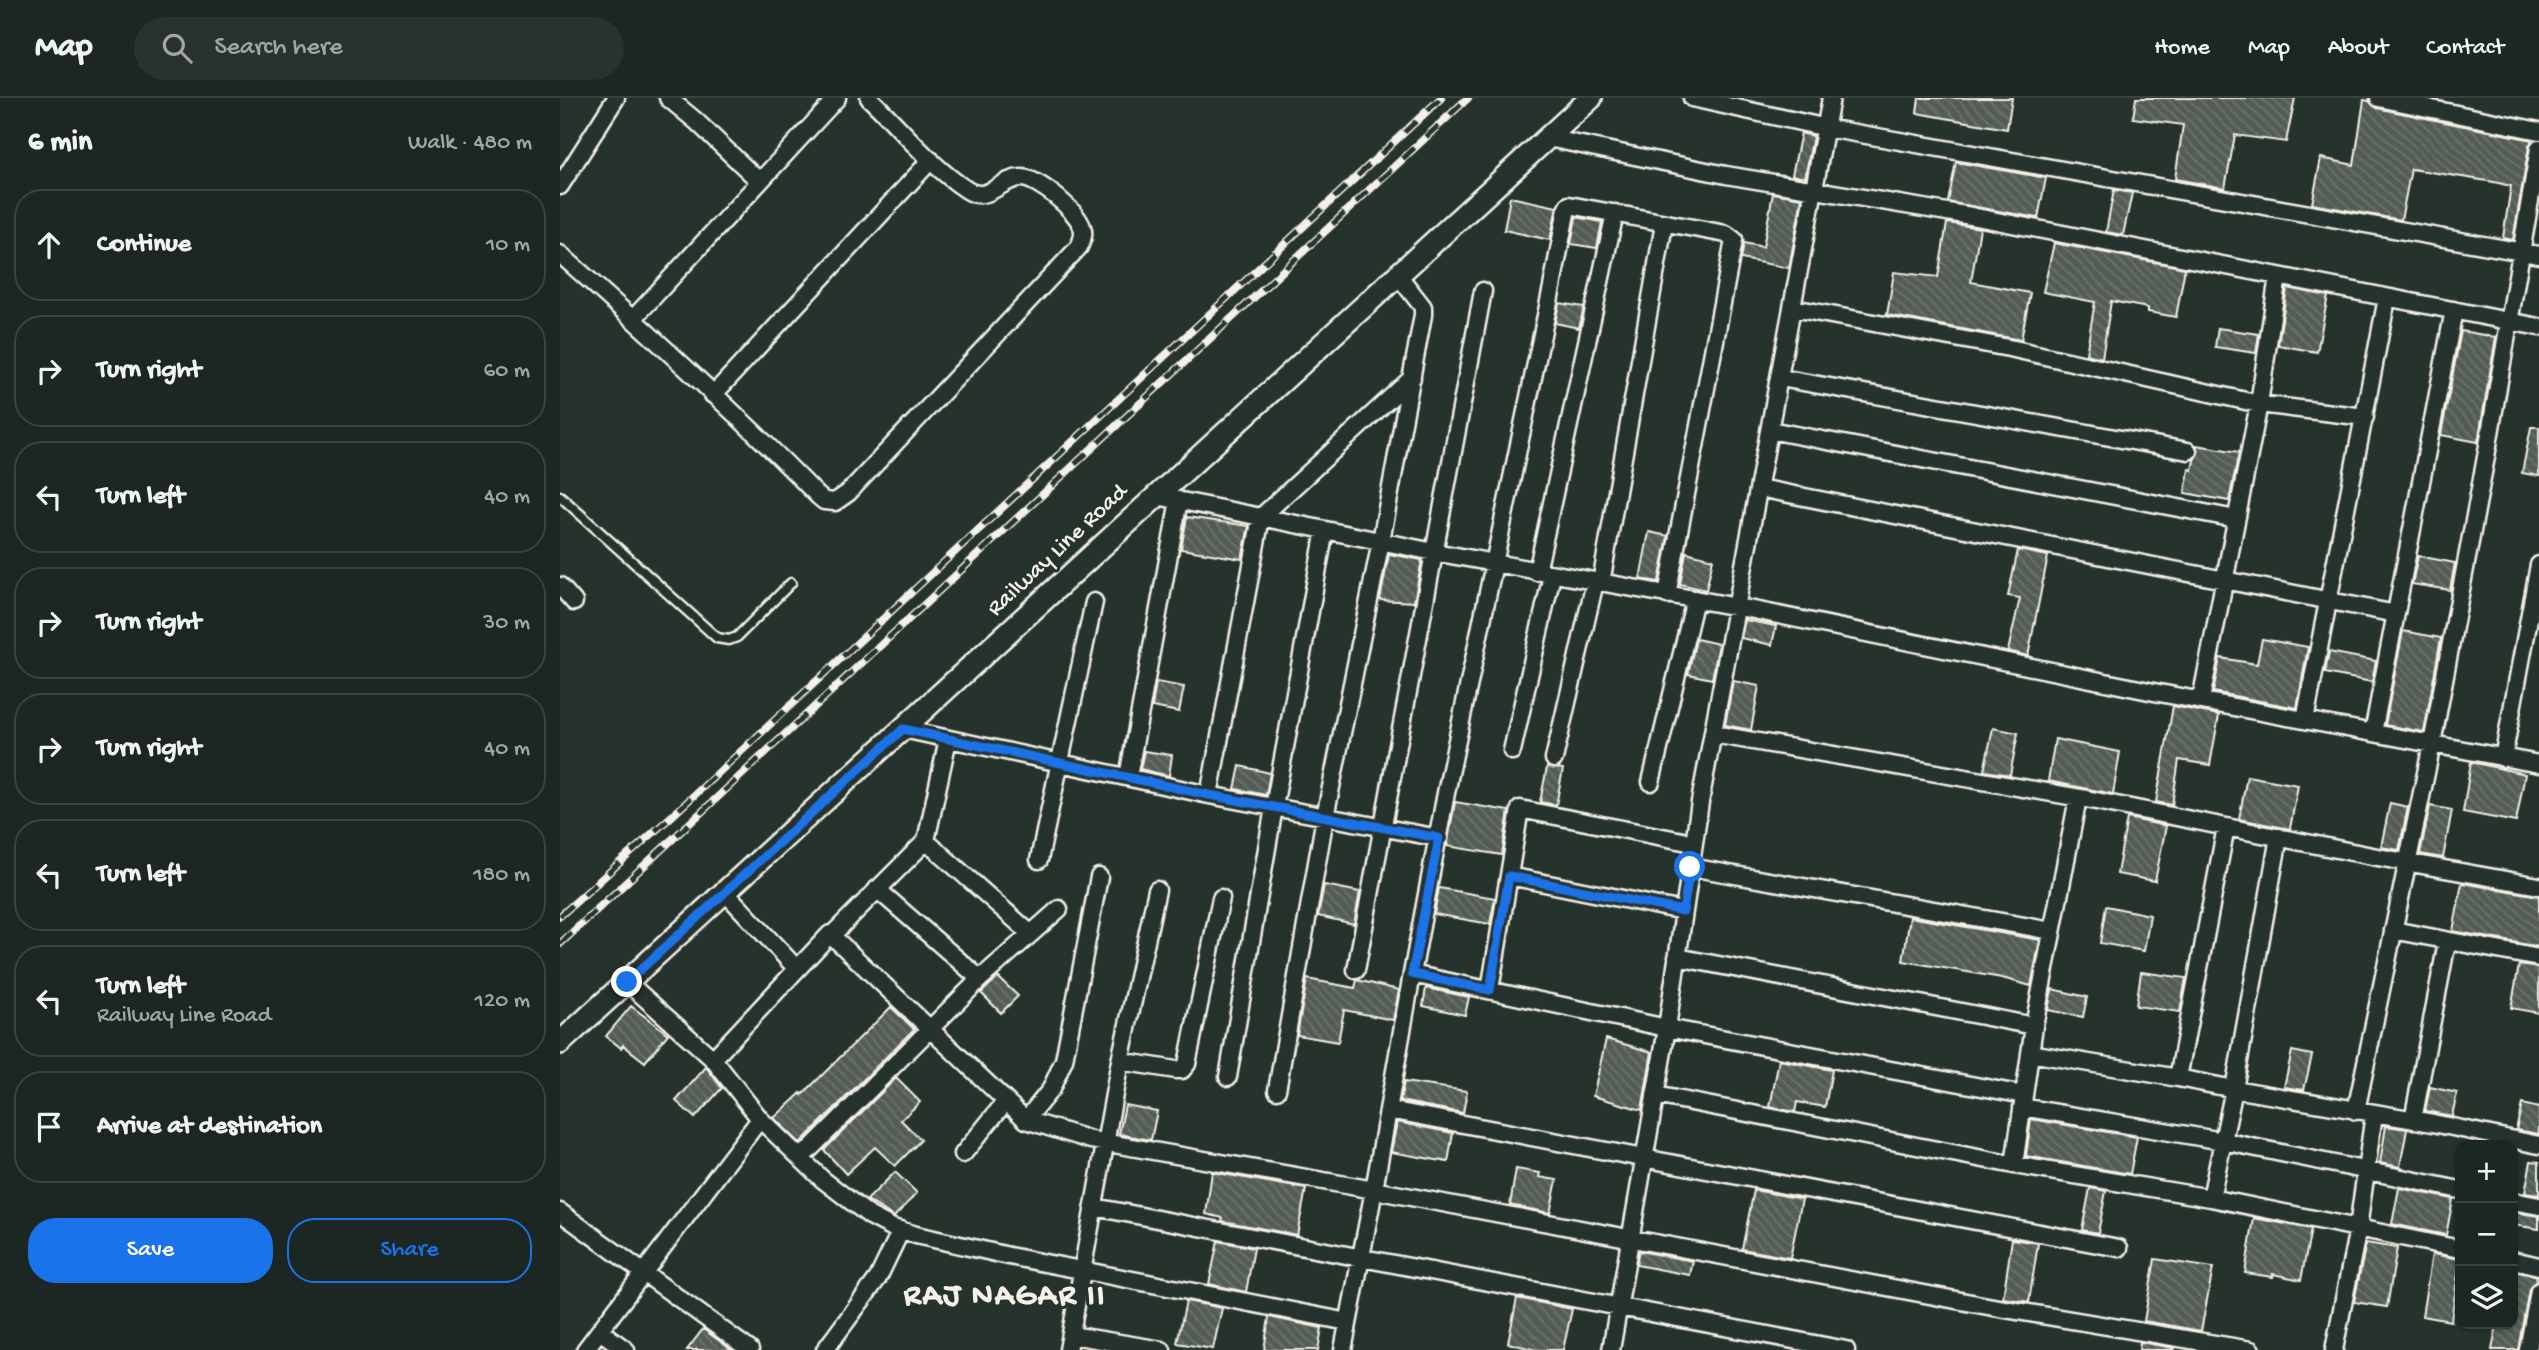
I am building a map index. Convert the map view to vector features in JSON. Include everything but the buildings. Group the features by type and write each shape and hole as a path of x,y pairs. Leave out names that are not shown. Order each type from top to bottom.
{"street":[{"path":"668,98 759,181"},
{"path":"634,319 837,98"},
{"path":"560,254 634,319 818,496 835,502 848,493 1079,247 1084,235 1082,225 1072,212 1040,184 1030,179 1014,179 979,195 968,191 931,160 869,98"},
{"name":"Railway Line Road","path":"560,1043 1591,98"},
{"path":"1692,98 1827,128 2539,255"},
{"path":"1611,1350 1667,1028 1693,843 1831,98"},
{"path":"2379,98 2539,131"},
{"path":"560,186 614,99"},
{"path":"1548,138 1816,190 1971,216 2539,327"},
{"path":"2356,1111 2432,744 2486,457 2539,148"},
{"path":"713,395 931,160"},
{"path":"1343,1350 1439,838 1567,208 1571,205 1726,234 1734,240 1667,594"},
{"path":"1512,751 1615,213"},
{"path":"1554,759 1598,583 1664,224"},
{"path":"1277,1090 1325,817 1423,315 1423,307 1398,275"},
{"path":"2201,700 2259,404 2278,276"},
{"path":"1356,970 1483,291"},
{"path":"2305,720 2387,298"},
{"path":"1793,308 2014,349 2259,404 2365,416"},
{"path":"2373,733 2454,310"},
{"path":"1209,795 1261,517 1412,378"},
{"path":"1780,378 2188,451"},
{"path":"1770,430 2236,519"},
{"path":"1759,488 2396,614"},
{"path":"1157,496 1544,574 1737,607 2201,700 2539,764"},
{"path":"1128,777 1179,500"},
{"path":"1228,1077 1325,530"},
{"path":"2503,758 2539,571"},
{"path":"560,586 574,602"},
{"path":"1651,782 1695,599"},
{"path":"1039,860 1094,603"},
{"path":"903,729 1209,795 1439,838"},
{"path":"1713,734 2078,798 2539,886"},
{"path":"713,1059 830,934 831,936 926,841 948,739"},
{"path":"2014,1165 2034,1026 2078,798"},
{"path":"1490,990 1520,809 1693,843"},
{"path":"2178,1078 2225,827"},
{"path":"2211,1198 2234,1089 2279,837"},
{"path":"926,841 1031,934"},
{"path":"1690,867 2052,931"},
{"path":"1509,876 1683,911"},
{"path":"1026,1120 1051,1089 1064,1060 1098,877"},
{"path":"877,889 980,979"},
{"path":"1157,890 1120,1060 1070,1343 1162,1350"},
{"path":"725,892 797,969"},
{"path":"1120,1060 1176,1070 1182,1070 1187,1064 1221,898"},
{"path":"802,1157 929,1028 1059,909"},
{"path":"2393,930 2539,958"},
{"path":"831,936 1026,1120 1105,1143 1374,1190 2185,1345 2251,1350"},
{"path":"2413,1120 2447,942"},
{"path":"1677,957 2034,1026"},
{"path":"1412,974 2455,1188"},
{"path":"627,982 713,1059 760,1119 822,1178 870,1216 901,1230 1009,1256 1348,1322"},
{"path":"2030,1053 2413,1120 2539,1145"},
{"path":"1655,1095 2014,1165 2211,1198 2455,1248"},
{"path":"963,1154 1006,1101"},
{"path":"1389,1110 2119,1248"},
{"path":"2334,1350 2358,1228 2374,1114"},
{"path":"586,1350 760,1119"},
{"path":"2518,1202 2539,1206"},
{"path":"1094,1207 1846,1350"},
{"path":"560,1212 750,1350"},
{"path":"825,1350 877,1278 901,1230"},
{"path":"2518,1261 2539,1266"},
{"path":"2528,1350 2539,1291"},
{"path":"600,1331 626,1350"}],"lane":[{"path":"560,496 717,638 729,640 737,637 791,583"}],"railway":[{"path":"560,916 673,815 1441,98"},
{"path":"560,944 1468,98"}],"district":[{"name":"RAJ NAGAR II","path":"1005,1297"}],"route":[{"path":"627,982 903,729 1209,795 1439,838 1412,974 1490,990 1509,876 1683,911 1690,867"}]}
